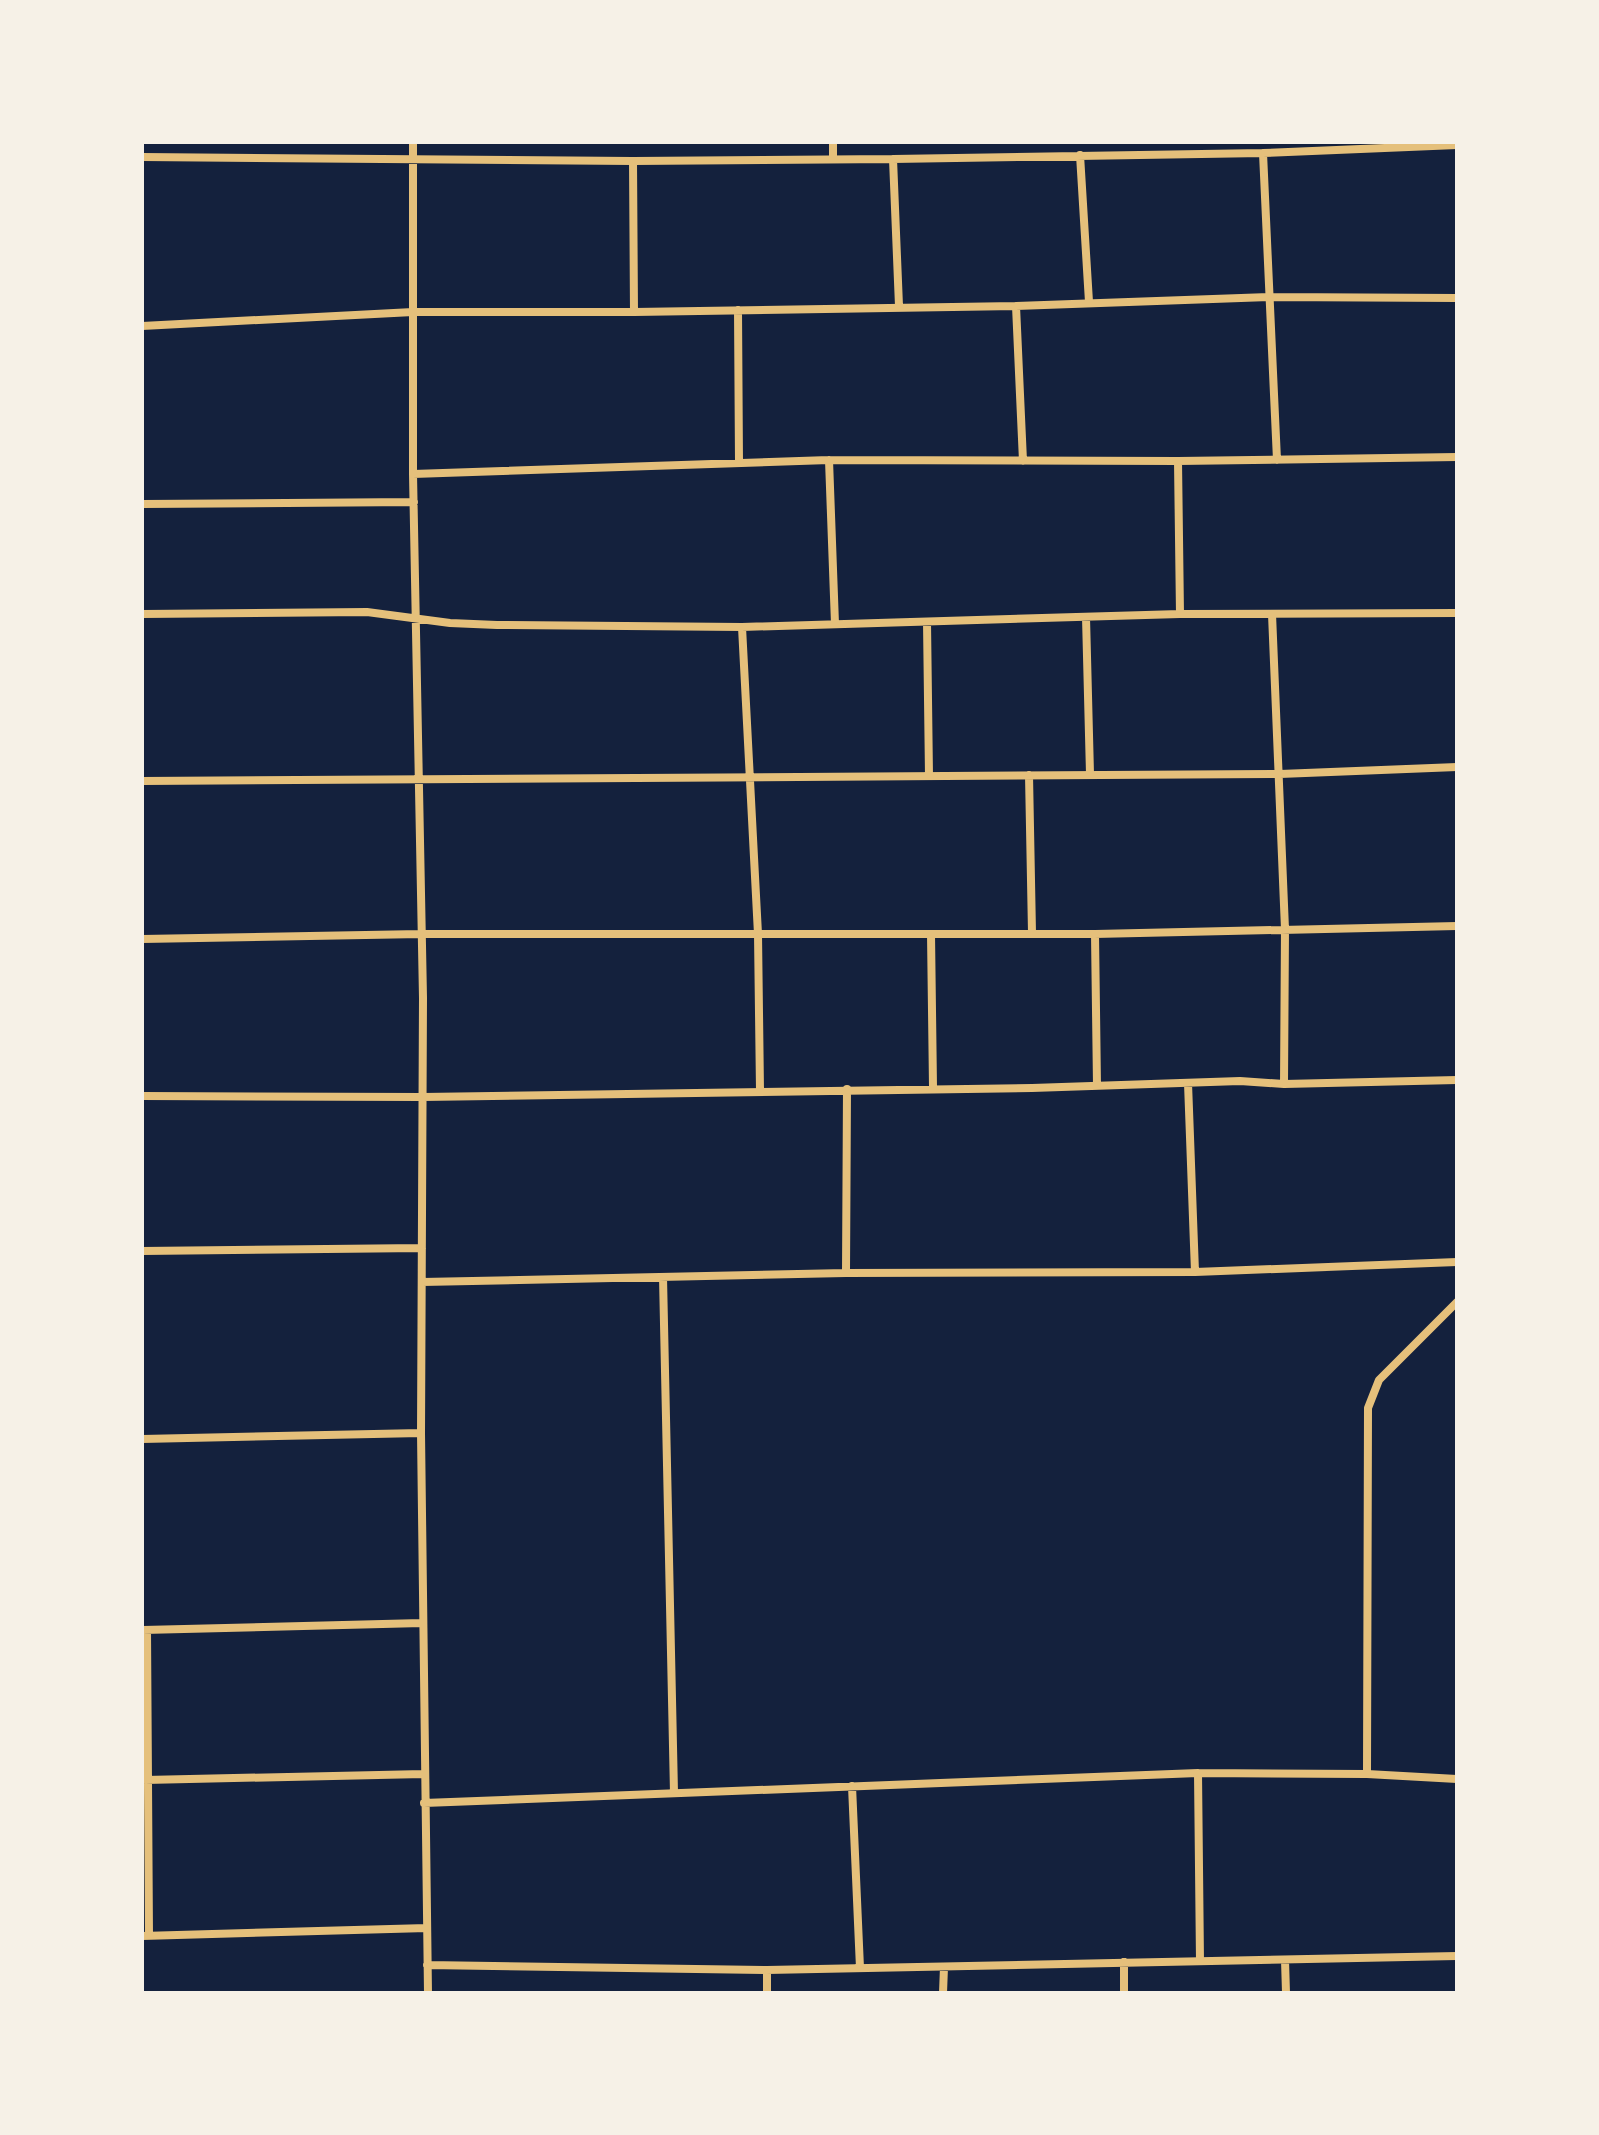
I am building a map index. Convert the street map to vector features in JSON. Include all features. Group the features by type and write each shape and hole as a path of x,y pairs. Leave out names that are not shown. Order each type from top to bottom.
{"street":[{"path":"413,142 413,474 423,1097 422,1623 428,1993"},
{"path":"833,142 833,158"},
{"path":"1176,142 1176,155"},
{"path":"142,157 633,161 893,159 1263,153 1457,145"},
{"path":"1263,153 1277,460"},
{"path":"1080,155 1089,302"},
{"path":"893,159 899,306"},
{"path":"633,161 634,312"},
{"path":"142,326 413,312 1016,306 1269,297 1457,298"},
{"path":"1016,306 1023,461"},
{"path":"738,310 739,463"},
{"path":"413,474 829,460 1178,461 1457,457"},
{"path":"829,460 835,624"},
{"path":"1178,461 1180,614"},
{"path":"142,504 414,502"},
{"path":"142,614 367,612 450,623 497,625 742,627 1180,614 1457,613"},
{"path":"1272,614 1285,929 1284,1084"},
{"path":"1086,617 1090,774"},
{"path":"927,622 929,776"},
{"path":"742,627 758,934 760,1091"},
{"path":"142,781 1280,774 1457,767"},
{"path":"1029,775 1032,933"},
{"path":"142,939 421,934 1095,934 1457,926"},
{"path":"931,934 933,1087"},
{"path":"1095,934 1097,1086"},
{"path":"142,1096 423,1097 1240,1081 1284,1084 1457,1080"},
{"path":"1188,1083 1195,1272"},
{"path":"846,1273 847,1089"},
{"path":"142,1251 422,1248"},
{"path":"422,1282 846,1273 1195,1272 1457,1262"},
{"path":"663,1277 674,1793"},
{"path":"1367,1774 1368,1408 1379,1380 1457,1302"},
{"path":"142,1439 421,1433"},
{"path":"422,1623 144,1630 145,1936 427,1928"},
{"path":"424,1803 1198,1773 1367,1774 1457,1779"},
{"path":"1198,1773 1200,1961"},
{"path":"145,1780 424,1774"},
{"path":"852,1786 860,1968"},
{"path":"427,1965 767,1970 1457,1956"},
{"path":"1285,1960 1286,1993"},
{"path":"1124,1962 1124,1993"},
{"path":"943,1993 944,1967"},
{"path":"767,1970 767,1993"}]}
